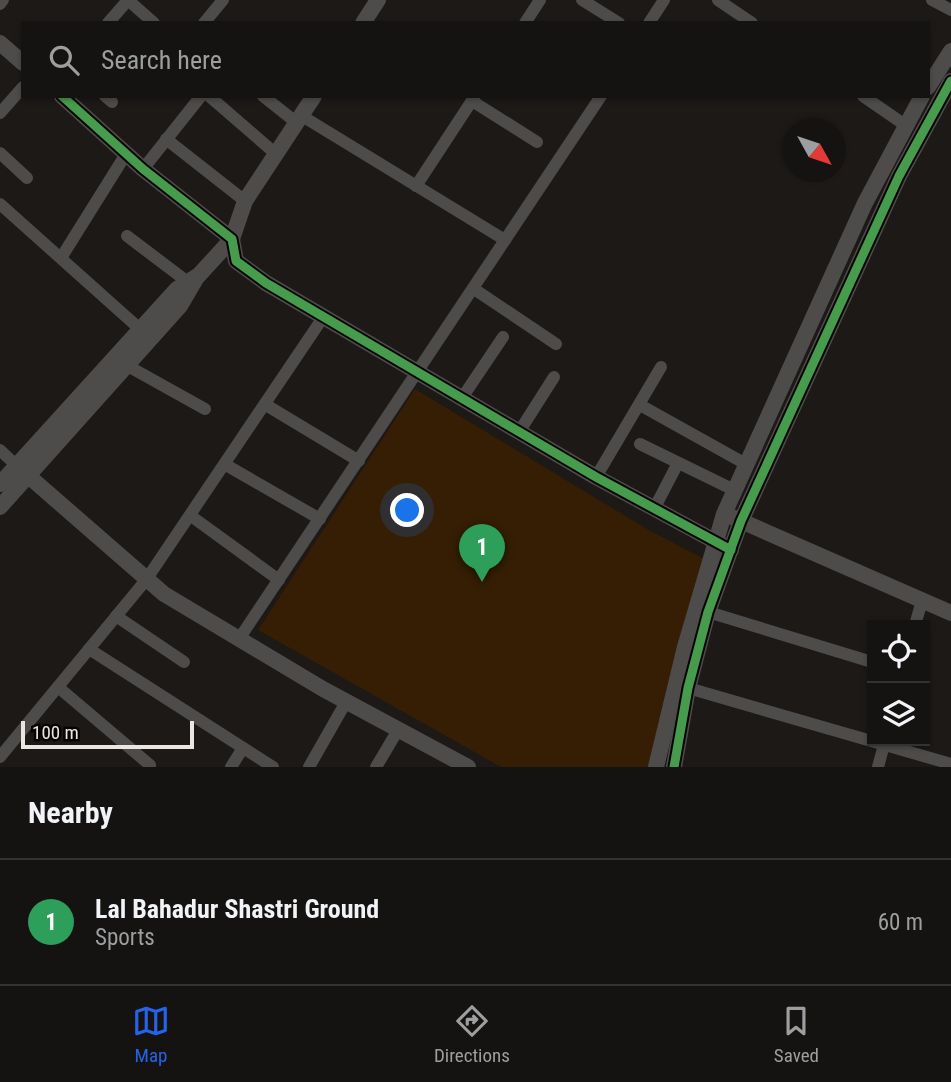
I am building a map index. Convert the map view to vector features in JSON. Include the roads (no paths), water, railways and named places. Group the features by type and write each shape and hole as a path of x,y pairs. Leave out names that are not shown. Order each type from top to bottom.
{"street":[{"path":"110,21 128,0 152,21"},
{"path":"206,21 223,0"},
{"path":"364,21 378,0"},
{"path":"526,21 540,0"},
{"path":"582,0 616,21"},
{"path":"650,21 664,0"},
{"path":"718,0 749,21"},
{"path":"932,0 951,10"},
{"path":"0,43 21,61"},
{"path":"930,84 951,51"},
{"path":"674,767 688,688 708,612 741,521 898,176 951,81"},
{"path":"0,113 21,89"},
{"path":"64,98 144,169 232,239 236,261 266,283 596,477 730,550"},
{"path":"144,169 199,98"},
{"path":"211,98 276,154"},
{"path":"266,98 505,240"},
{"path":"0,484 23,471 180,306 193,281 232,239 245,201 313,98"},
{"path":"239,639 600,98"},
{"path":"866,98 905,125"},
{"path":"656,767 714,542 744,463 865,203 921,98"},
{"path":"416,186 474,99 537,142"},
{"path":"166,139 245,201"},
{"path":"0,153 27,178"},
{"path":"61,258 127,154"},
{"path":"0,204 141,330"},
{"path":"127,236 193,281"},
{"path":"0,507 23,471 141,330 177,289 193,281"},
{"path":"474,289 556,344"},
{"path":"0,757 146,580 324,316"},
{"path":"462,398 503,337"},
{"path":"126,365 205,409"},
{"path":"596,477 661,367"},
{"path":"519,432 554,377"},
{"path":"265,405 359,461"},
{"path":"640,405 744,463"},
{"path":"640,444 734,491"},
{"path":"0,450 146,580 346,702 468,767"},
{"path":"654,509 678,463"},
{"path":"226,465 320,519"},
{"path":"724,514 951,613"},
{"path":"191,516 279,580"},
{"path":"916,620 922,601"},
{"path":"708,612 867,660"},
{"path":"116,616 184,662"},
{"path":"89,649 273,767"},
{"path":"58,687 151,766"},
{"path":"688,688 867,738"},
{"path":"309,767 346,702"},
{"path":"376,767 398,730"},
{"path":"878,767 884,746"},
{"path":"894,746 951,764"},
{"path":"231,767 243,748"}],"place":[{"name":"Lal Bahadur Shastri Ground","path":"482,582"}]}
